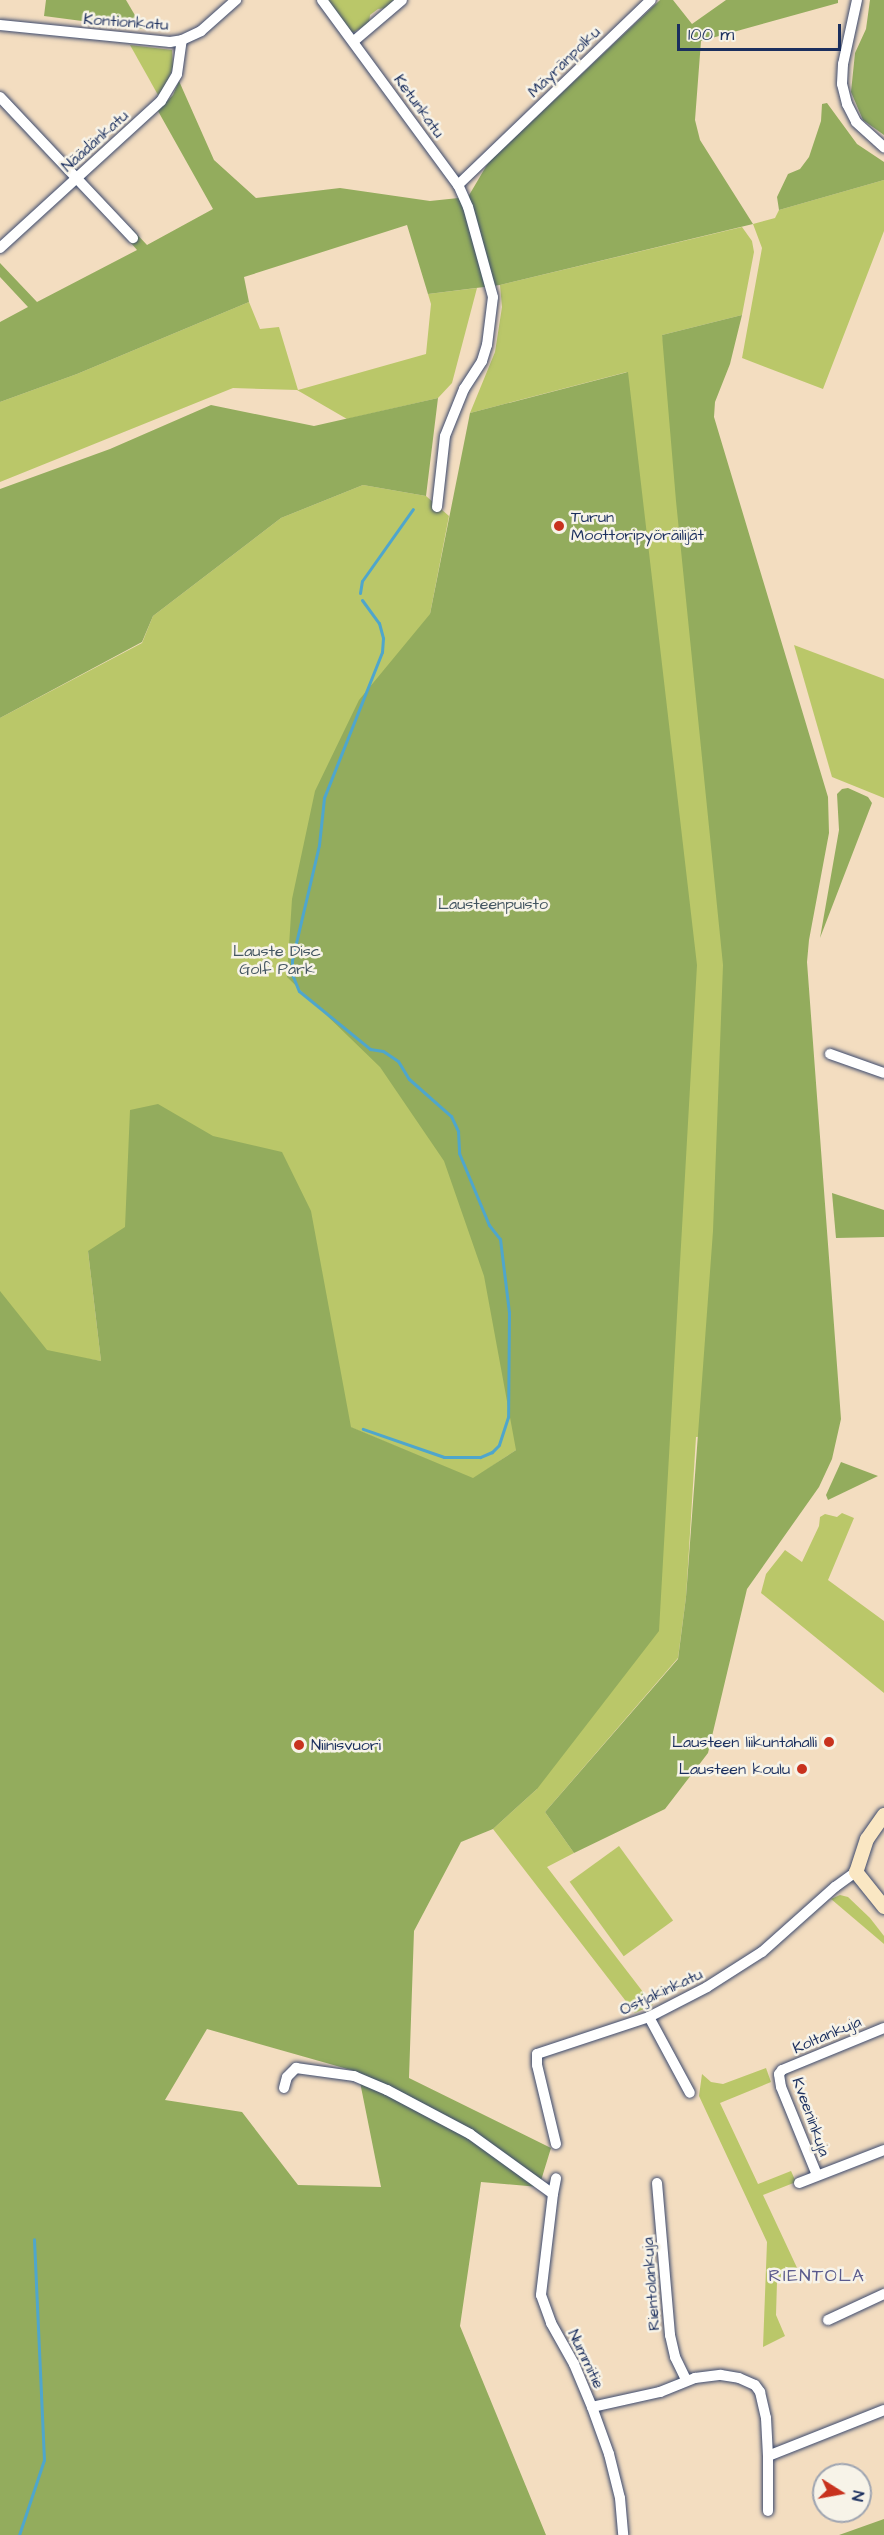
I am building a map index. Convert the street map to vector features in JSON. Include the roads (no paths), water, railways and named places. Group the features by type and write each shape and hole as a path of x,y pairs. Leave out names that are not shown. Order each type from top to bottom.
{"street":[{"name":"Kontionkatu","path":"0,25 156,42 182,40 201,31 236,0"},
{"name":"Ketunkatu","path":"322,0 458,185 468,207 493,297 488,345 482,361 464,389 445,436 437,507"},
{"path":"354,41 402,0"},
{"name":"Mäyränpolku","path":"458,185 651,0"},
{"path":"857,0 843,64 842,84 847,104 856,122 884,147"},
{"name":"Näädänkatu","path":"0,248 168,93 177,74 182,40"},
{"path":"0,97 133,238"},
{"path":"830,1054 884,1073"},
{"path":"884,1815 867,1839 856,1872 884,1907"},
{"name":"Ostjakinkatu","path":"556,2144 537,2065 537,2054 649,2017 726,1976 762,1952 835,1887 856,1872"},
{"path":"649,2017 690,2094"},
{"name":"Koltankuja","path":"782,2070 884,2028"},
{"path":"284,2088 287,2077 296,2068 354,2076 387,2090 470,2134 553,2194"},
{"name":"Kveeninkuja","path":"782,2070 781,2087 817,2175"},
{"path":"799,2183 884,2150"},
{"name":"Nummitie","path":"556,2178 541,2295 551,2323 574,2364 614,2468 623,2535"},
{"name":"Rientolankuja","path":"657,2183 669,2328 675,2357 686,2380"},
{"path":"828,2320 884,2294"},
{"path":"592,2407 660,2392 686,2380 721,2375 739,2378 755,2385 764,2408 768,2456 768,2511"},
{"path":"768,2456 884,2410"}],"waterway":[{"path":"360,593 362,581 413,509"},
{"path":"362,600 379,623 383,638 382,652 324,798 319,845 292,960 292,974 299,991 370,1049 383,1051 398,1061 409,1079 451,1116 458,1131 459,1153 489,1225 500,1239 509,1312 508,1417 499,1445 492,1452 480,1457 444,1457 363,1429"},
{"path":"19,2535 44,2460 34,2239"}],"place":[{"name":"Turun Moottoripyöräilijät","path":"559,526"},
{"name":"Lausteen liikuntahalli","path":"829,1742"},
{"name":"Niinisvuori","path":"299,1745"},
{"name":"Lausteen koulu","path":"802,1769"}],"district":[{"name":"RIENTOLA","path":"817,2276"}],"park label":[{"name":"Lausteenpuisto","path":"493,904"},
{"name":"Lauste Disc Golf Park","path":"277,960"}]}
